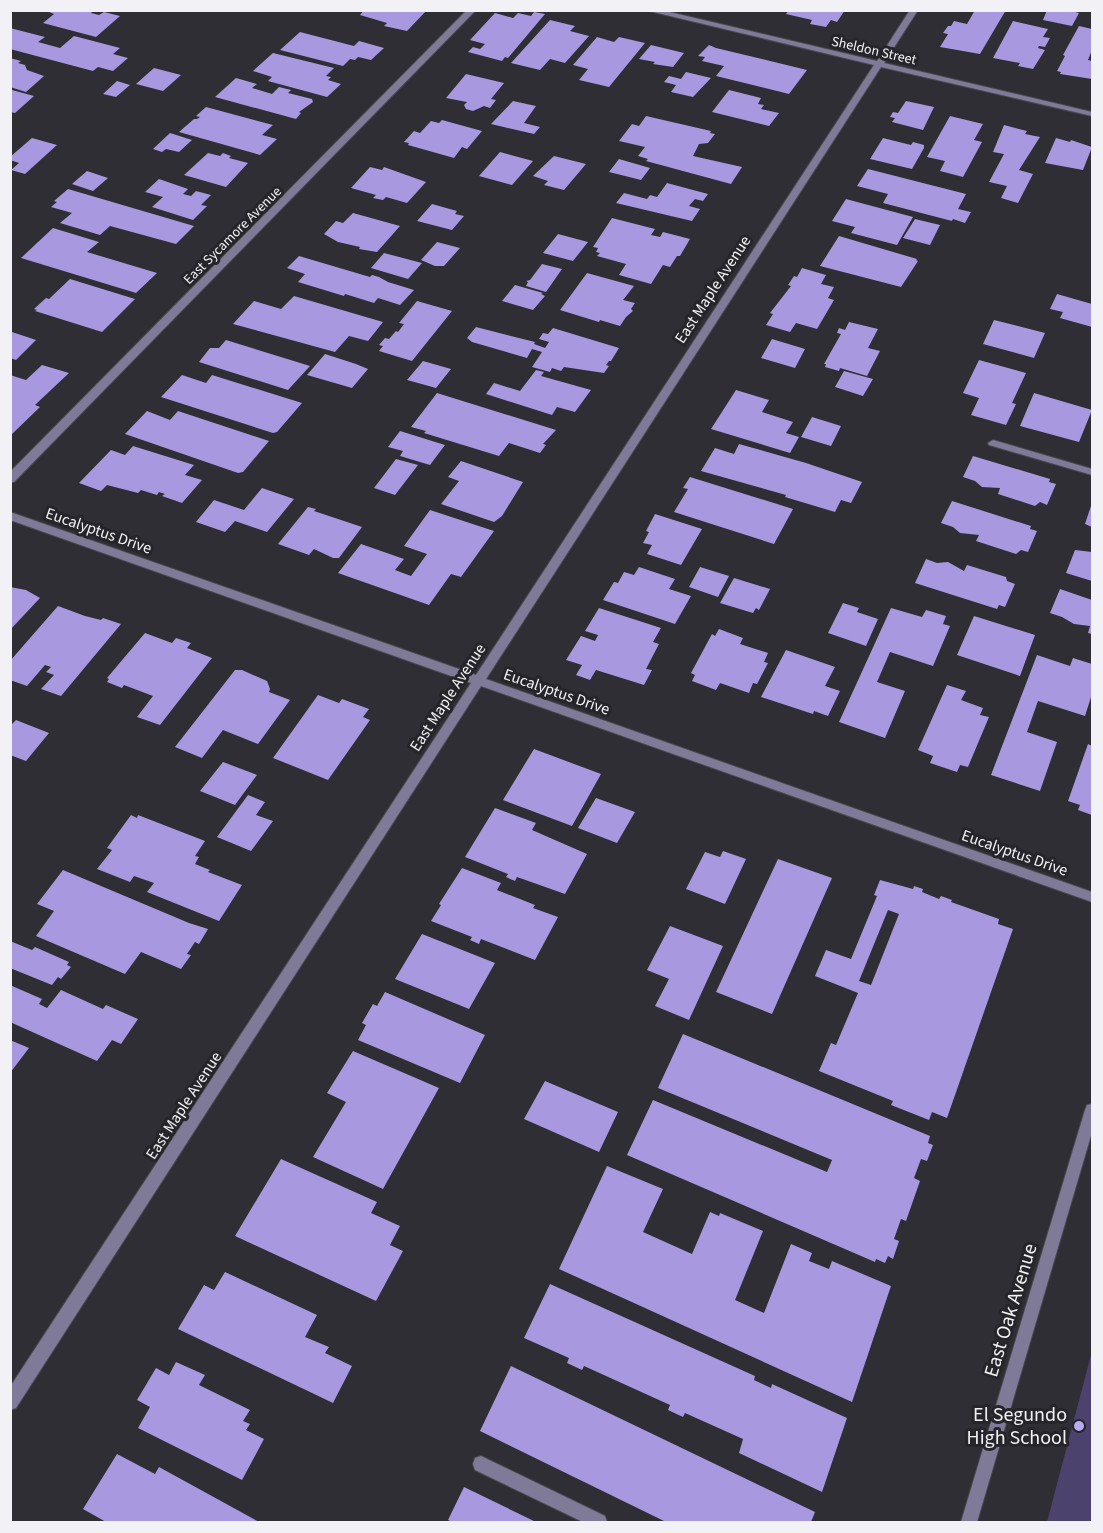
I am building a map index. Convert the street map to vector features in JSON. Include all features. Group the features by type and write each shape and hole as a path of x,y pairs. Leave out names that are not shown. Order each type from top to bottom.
{"street":[{"name":"East Sycamore Avenue","path":"10,479 472,10"},
{"name":"Sheldon Street","path":"649,10 1092,114"},
{"name":"East Maple Avenue","path":"12,1395 914,10"},
{"path":"993,443 1092,472"},
{"name":"Eucalyptus Drive","path":"10,516 1092,897"},
{"name":"East Oak Avenue","path":"969,1522 1092,1110"},
{"path":"481,1464 599,1522"}],"shaded area":[{"name":"El Segundo High School","path":"1092,1351 1092,1522 1047,1522"}],"building":[{"path":"44,10 94,10 91,13 99,15 104,12 120,16 96,37 43,23 54,14"},
{"path":"364,10 427,10 407,31 384,26 387,23 360,15"},
{"path":"789,10 845,10 837,22 831,20 826,27 810,24 812,20 786,14"},
{"path":"975,10 1006,10 980,54 940,47 948,34 943,33 948,26 951,26 954,21 967,24"},
{"path":"1047,10 1068,10 1079,13 1072,26 1043,20"},
{"path":"534,12 545,14 508,58 505,57 502,61 468,52 473,47 480,49 485,44 470,40 495,13 513,18 518,13 531,16"},
{"path":"550,20 575,26 570,31 589,36 565,63 550,59 540,70 511,63"},
{"path":"1013,21 1048,29 1043,37 1050,38 1045,47 1039,46 1038,48 1045,50 1033,69 1018,66 1020,63 993,58"},
{"path":"1079,26 1092,29 1092,50 1088,60 1092,61 1092,79 1060,74 1061,72 1057,71"},
{"path":"10,28 45,37 38,42 60,48 74,36 120,48 113,54 128,58 113,71 98,67 93,71 10,49"},
{"path":"300,32 354,46 359,41 384,48 371,60 358,57 355,60 350,59 343,66 280,50"},
{"path":"597,37 614,42 619,37 645,43 609,87 579,80 588,69 573,65"},
{"path":"651,45 684,53 673,67 639,59"},
{"path":"709,45 807,70 789,94 716,76 724,66 702,61 705,57 698,56"},
{"path":"273,53 334,68 326,76 331,77 328,80 341,84 327,97 268,81 272,77 253,71"},
{"path":"10,58 21,61 18,63 25,65 27,70 44,76 26,92 10,87"},
{"path":"154,68 181,75 163,91 136,84"},
{"path":"686,72 711,78 693,97 671,92 676,85 664,82 669,76 681,79"},
{"path":"466,74 504,83 491,99 496,100 490,108 484,106 473,111 466,109 464,105 467,102 446,98"},
{"path":"236,78 257,84 252,88 272,94 279,87 291,90 288,93 312,99 313,102 299,112 301,113 296,119 215,97"},
{"path":"117,81 130,85 116,97 103,94"},
{"path":"12,90 34,96 15,113 10,112"},
{"path":"729,90 761,98 758,104 764,105 761,109 779,113 769,126 712,112"},
{"path":"513,101 536,106 524,123 540,127 534,134 491,124"},
{"path":"906,101 934,107 923,130 892,122 895,118 890,117 893,112 898,113"},
{"path":"206,107 273,125 262,135 277,139 260,155 179,132 194,119 200,117 196,116"},
{"path":"646,116 711,131 710,133 715,134 708,143 699,144 693,156 742,167 731,184 646,161 648,159 638,156 645,147 619,141 632,124 639,126"},
{"path":"950,116 983,124 974,140 982,142 963,177 940,171 945,161 927,157"},
{"path":"442,120 482,131 467,149 462,147 454,158 404,142 414,131 420,133 431,121 439,123"},
{"path":"1004,125 1027,131 1025,134 1040,137 1019,170 1033,174 1018,203 1001,198 1007,186 989,182 1004,154 993,152"},
{"path":"170,133 192,140 179,152 166,149 162,152 153,149"},
{"path":"32,138 57,145 25,174 11,170 19,163 10,160 10,157"},
{"path":"883,138 911,145 913,142 924,145 912,169 870,159"},
{"path":"1056,138 1092,147 1083,170 1045,163"},
{"path":"500,152 533,161 512,185 479,176"},
{"path":"208,153 220,156 223,153 231,156 229,158 248,163 226,187 184,175"},
{"path":"554,156 586,164 564,190 544,185 548,181 533,176"},
{"path":"619,159 650,168 641,180 609,172"},
{"path":"370,167 382,170 384,167 426,182 407,203 386,197 383,200 373,198 376,195 351,188"},
{"path":"868,169 966,194 958,209 971,212 965,223 883,203 888,194 857,186"},
{"path":"87,171 108,178 93,191 72,184"},
{"path":"159,179 188,189 183,194 191,196 196,191 211,195 201,205 207,206 193,220 152,207 163,197 145,192"},
{"path":"667,183 708,194 703,201 695,199 689,206 700,209 692,221 616,203 624,193 647,199 650,195 657,197"},
{"path":"68,189 194,226 176,244 110,226 100,235 60,223 72,213 51,207 57,202 54,201"},
{"path":"846,199 913,217 897,245 851,233 855,227 832,221"},
{"path":"432,204 457,211 455,214 464,216 452,230 417,221"},
{"path":"353,213 400,226 377,252 338,242 324,234 336,221 343,223"},
{"path":"612,218 655,229 651,235 660,237 663,232 690,239 680,256 677,256 670,267 663,265 651,284 619,275 626,264 597,256 600,253 596,252 598,248 593,247"},
{"path":"915,219 940,225 930,245 903,238"},
{"path":"53,228 99,242 87,252 157,273 136,293 21,258"},
{"path":"558,234 588,242 573,261 543,253"},
{"path":"839,236 918,261 901,287 820,266"},
{"path":"437,242 460,248 444,266 435,266 421,260"},
{"path":"384,253 422,263 408,279 371,268"},
{"path":"299,256 370,277 372,275 379,277 414,290 400,305 378,298 374,303 345,294 344,296 298,282 305,274 287,268"},
{"path":"542,264 562,269 546,292 526,286 528,282 526,281 530,280"},
{"path":"802,268 826,275 821,284 834,287 828,298 834,300 817,329 796,323 790,332 766,325 773,314 770,313 791,286 788,285 794,276 797,277"},
{"path":"587,273 634,286 623,300 635,303 631,309 633,311 620,326 560,310"},
{"path":"70,279 135,299 102,332 35,311 37,310 34,309 46,298 49,299"},
{"path":"515,285 543,293 541,294 545,296 533,310 502,301"},
{"path":"1057,294 1092,304 1092,327 1060,318 1063,312 1050,309"},
{"path":"294,296 383,322 368,341 349,336 335,352 233,324 254,301 281,309"},
{"path":"417,301 452,311 412,361 379,351 383,346 379,345 385,338 389,339 396,331 398,332 404,324 399,323"},
{"path":"994,320 1045,333 1034,358 983,344"},
{"path":"849,322 878,329 868,348 880,351 867,376 840,368 839,371 825,367 826,364 824,364 841,334 837,333 839,328 845,330"},
{"path":"476,327 535,342 534,344 545,348 549,342 539,339 543,333 548,334 553,328 619,348 606,365 609,366 604,373 564,367 561,371 552,368 550,372 532,367 542,352 532,349 527,358 472,342 467,338"},
{"path":"12,332 36,340 16,360 10,358"},
{"path":"772,339 805,349 795,368 761,358"},
{"path":"226,340 310,366 288,390 199,362 210,348 219,348"},
{"path":"325,354 368,369 352,388 307,375"},
{"path":"979,360 1026,373 1012,403 1016,404 1006,425 971,415 979,398 963,393"},
{"path":"423,361 451,369 436,388 407,380"},
{"path":"42,365 69,373 35,405 40,407 10,436 10,375 26,380"},
{"path":"536,370 544,372 541,376 591,390 575,412 557,407 552,415 486,394 494,383 520,391"},
{"path":"844,371 873,379 863,396 835,387"},
{"path":"182,375 206,383 212,375 302,403 277,432 273,433 161,397"},
{"path":"736,390 769,400 762,412 793,422 786,433 799,437 790,453 711,429"},
{"path":"437,393 556,430 543,444 546,445 540,453 509,443 499,456 411,427"},
{"path":"1034,393 1092,410 1079,442 1020,426"},
{"path":"147,411 170,420 178,411 269,441 243,472 238,473 125,434"},
{"path":"812,417 841,426 831,446 801,437"},
{"path":"400,431 445,445 430,465 400,456 403,451 388,447"},
{"path":"739,444 862,482 851,503 841,500 835,512 785,497 786,495 701,471 715,448 734,454"},
{"path":"133,446 194,465 185,475 202,480 182,503 162,496 165,494 159,492 157,495 141,490 138,493 107,485 101,491 79,483 111,450 125,455"},
{"path":"973,456 1050,479 1049,482 1056,484 1047,505 1040,502 1035,506 998,494 1000,488 982,487 975,481 963,477"},
{"path":"396,459 418,465 395,495 374,488"},
{"path":"461,461 523,482 502,516 494,522 441,504 459,481 448,477"},
{"path":"690,477 793,509 774,544 674,512 688,489 683,488"},
{"path":"262,488 294,499 267,532 235,521 225,532 196,522 214,500 244,510"},
{"path":"952,501 1031,526 1030,529 1037,531 1028,552 1021,550 1016,554 976,541 979,535 960,533 953,527 941,523"},
{"path":"1092,503 1092,527 1085,524"},
{"path":"308,507 362,527 339,558 333,558 314,549 309,555 278,544"},
{"path":"430,510 494,531 461,577 451,574 429,605 338,573 361,544 404,559 395,570 411,576 427,554 404,546"},
{"path":"655,514 702,529 681,565 647,554 652,545 643,543 649,532 646,531"},
{"path":"1075,550 1092,552 1092,581 1066,573"},
{"path":"926,559 937,563 948,562 964,571 967,565 1006,577 1007,581 1015,584 1005,607 999,605 997,609 915,583"},
{"path":"639,567 675,579 669,589 691,596 675,624 603,600 614,582 618,583 624,572 634,575"},
{"path":"700,567 729,576 718,597 689,587"},
{"path":"734,578 770,589 759,610 756,608 753,613 720,603"},
{"path":"10,587 26,590 40,598 10,630"},
{"path":"1060,589 1092,600 1092,634 1088,633 1090,626 1074,624 1050,613"},
{"path":"843,603 859,608 857,612 878,619 866,646 828,633"},
{"path":"58,606 85,616 101,620 103,618 121,624 61,696 41,689 54,675 46,672 51,667 45,665 27,686 10,680 10,661"},
{"path":"599,608 661,628 653,642 659,644 646,669 652,670 644,685 596,670 590,680 576,675 582,665 566,660 581,636 595,641 598,635 585,631"},
{"path":"891,608 922,617 926,610 946,616 943,624 950,626 933,666 890,652 877,682 905,691 885,738 839,722"},
{"path":"974,616 1035,635 1020,676 957,655"},
{"path":"719,629 743,638 740,644 768,653 764,662 768,663 757,684 753,683 749,693 720,683 716,690 692,681 695,675 691,673 712,634 715,636"},
{"path":"145,633 172,643 176,638 191,643 187,648 212,658 160,725 137,717 153,696 124,685 122,688 107,682 109,679 107,678"},
{"path":"786,650 835,667 825,686 840,691 828,716 814,711 813,714 761,697"},
{"path":"1037,655 1070,666 1073,658 1092,664 1092,694 1085,716 1038,701 1027,732 1057,742 1040,791 991,775"},
{"path":"235,670 242,670 267,681 269,692 290,700 258,744 223,730 202,758 175,747"},
{"path":"947,685 966,691 961,700 983,708 980,715 989,717 968,767 960,765 957,772 930,763 933,756 918,750"},
{"path":"318,695 339,703 342,699 369,709 363,717 370,720 328,780 273,758"},
{"path":"16,720 49,733 26,761 10,755 10,726"},
{"path":"1088,744 1092,746 1092,815 1078,810 1080,805 1068,801"},
{"path":"534,749 601,774 572,826 503,800"},
{"path":"223,762 257,775 235,805 200,791"},
{"path":"248,795 265,802 256,815 273,821 251,851 217,837"},
{"path":"596,798 635,812 617,843 578,828"},
{"path":"495,808 536,823 532,830 587,854 565,894 517,877 515,881 506,877 508,874 465,857"},
{"path":"131,815 137,818 138,815 205,841 195,856 199,857 195,864 210,870 208,872 242,885 219,921 147,892 154,883 134,876 130,882 97,869 112,850 107,848"},
{"path":"723,851 746,859 725,904 686,889 705,852 720,857"},
{"path":"778,859 832,878 772,1014 716,992"},
{"path":"462,868 501,883 497,890 535,905 533,908 558,917 535,960 481,939 479,944 470,940 472,937 431,921"},
{"path":"63,870 208,929 199,944 195,942 187,954 191,955 181,969 141,952 125,974 36,936 54,911 37,904"},
{"path":"880,880 913,889 914,886 939,899 941,896 952,900 951,902 999,919 998,924 1013,929 947,1118 932,1112 929,1120 891,1105 893,1101 819,1071 831,1043 836,1045 858,993 815,976 826,950 851,959 877,896 874,895","holes":["888,910 899,914 871,985 859,981"]},
{"path":"670,926 723,946 689,1020 655,1006 669,979 647,970"},
{"path":"422,934 495,963 469,1009 395,979"},
{"path":"10,941 32,950 35,947 69,962 67,965 71,967 61,979 58,977 52,985 10,968"},
{"path":"10,985 42,999 39,1004 47,1008 61,990 103,1009 106,1005 138,1019 121,1044 112,1040 97,1061 10,1022"},
{"path":"385,992 485,1035 460,1083 358,1040 366,1025 362,1023 373,1004 377,1006"},
{"path":"683,1034 930,1136 928,1143 933,1145 927,1161 921,1159 914,1178 920,1181 906,1221 901,1219 894,1239 899,1241 893,1259 888,1256 885,1263 876,1259 875,1262 627,1155 653,1100 827,1172 832,1160 658,1088"},
{"path":"10,1040 29,1048 10,1073"},
{"path":"353,1051 439,1088 383,1189 313,1157 346,1102 327,1093"},
{"path":"545,1081 618,1112 599,1152 524,1119"},
{"path":"281,1159 377,1202 371,1213 400,1226 390,1245 403,1251 376,1301 235,1236"},
{"path":"607,1166 663,1189 643,1232 692,1254 710,1212 719,1216 720,1213 763,1231 735,1300 764,1313 791,1244 812,1253 809,1261 829,1269 832,1261 891,1286 852,1402 559,1269"},
{"path":"225,1272 317,1315 305,1337 329,1347 325,1353 352,1366 333,1403 178,1329 204,1285 214,1290"},
{"path":"550,1284 755,1376 754,1380 771,1388 772,1384 847,1418 822,1492 739,1453 743,1439 685,1413 683,1417 668,1410 670,1405 584,1366 582,1370 567,1363 569,1358 524,1338"},
{"path":"176,1362 205,1375 199,1385 250,1410 243,1421 250,1424 246,1430 264,1439 242,1480 138,1428 150,1407 137,1400 156,1368 169,1375"},
{"path":"511,1366 815,1512 811,1522 666,1522 480,1431"},
{"path":"117,1454 155,1474 159,1467 259,1522 106,1522 83,1509"},
{"path":"464,1487 536,1522 452,1522 448,1520"}],"place":[{"name":"El Segundo High School","path":"1079,1426"}]}
